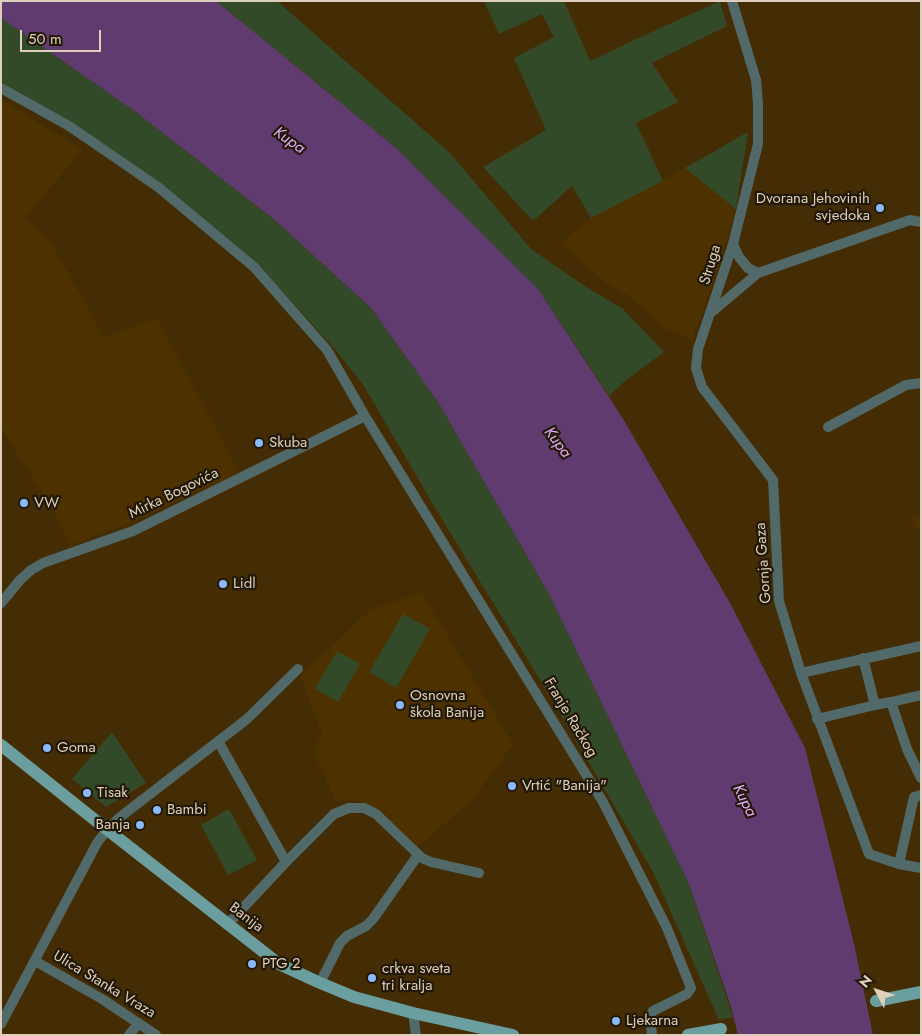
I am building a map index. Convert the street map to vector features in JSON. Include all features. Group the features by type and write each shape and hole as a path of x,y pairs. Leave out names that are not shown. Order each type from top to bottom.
{"main road":[{"name":"Banija","path":"1,745 227,925 279,964 354,997 413,1013 513,1035"},
{"path":"876,1001 921,992"},
{"path":"688,1035 712,1032"}],"street":[{"name":"Struga","path":"712,312 733,244 758,144 756,80 732,1"},
{"path":"1,88 69,126 158,187 254,267 327,350 365,416"},
{"name":"Struga","path":"712,312 758,273 910,220 921,222"},
{"path":"733,244 739,257 748,268 758,273"},
{"name":"Gornja Gaza","path":"712,312 698,349 696,368 702,387 773,480 780,601 801,673 870,854 899,864"},
{"path":"828,427 906,384 921,383"},
{"name":"Mirka Bogovića","path":"1,603 20,580 31,570 43,563 133,531 365,416"},
{"name":"Franje Račkog","path":"365,416 603,802 667,928 691,988 687,994 653,1011 650,1016 652,1035"},
{"path":"801,673 921,646"},
{"path":"863,658 875,705"},
{"path":"1,1024 98,843 107,830 247,719 298,669"},
{"path":"818,719 921,695"},
{"path":"891,702 907,749 921,778"},
{"path":"218,741 286,862"},
{"path":"921,795 914,797 899,864 921,868"},
{"path":"227,925 334,814 349,808 364,808 376,814 418,855 431,862 479,873"},
{"path":"320,983 340,943 373,919 418,855"},
{"name":"Ulica Stanka Vraza","path":"36,961 102,999 156,1035"},
{"path":"413,1013 416,1035"},
{"path":"129,1035 139,1023"}],"shaded area":[{"path":"1,99 82,150 24,219 49,239 104,337 157,318 239,472 131,523 70,545 55,513 1,428"},
{"path":"685,168 736,209 714,280 692,340 666,329 628,295 605,282 561,244 570,234 591,218"},
{"path":"921,515 921,532 913,525 912,519"},
{"name":"Osnovna škola Banija","path":"421,592 513,744 474,798 418,847 384,815 357,799 336,801 313,752 322,734 300,676 370,610"}],"green space":[{"path":"216,1 277,1 450,153 531,249 583,285 623,309 664,352 625,381 609,396 538,289 396,148"},
{"path":"484,1 564,1 590,61 720,1 727,26 652,63 678,102 636,123 663,181 591,218 572,186 533,221 483,167 546,130 514,58 554,37 542,14 499,34"},
{"path":"1,18 136,112 276,221 372,309 438,402 549,594 689,884 733,1017 719,1020 653,872 364,386 333,347 257,264 72,124 1,82"},
{"path":"748,132 736,209 685,168"},
{"path":"403,614 430,629 396,688 369,672"},
{"path":"337,651 360,664 338,702 315,689"},
{"path":"112,732 146,783 106,807 72,779"},
{"path":"229,809 257,860 228,875 201,825"}],"water":[{"name":"Kupa","path":"1,1 216,1 396,148 538,289 622,417 730,603 805,748 854,944 873,1035 738,1035 731,1007 689,884 549,594 438,402 372,309 276,221 136,112 1,18"}],"place":[{"name":"Dvorana Jehovinih svjedoka","path":"880,208"},
{"name":"Skuba","path":"259,443"},
{"name":"VW","path":"24,503"},
{"name":"Lidl","path":"223,584"},
{"name":"Osnovna škola Banija","path":"400,705"},
{"name":"Goma","path":"47,748"},
{"name":"Vrtić \"Banija\"","path":"512,786"},
{"name":"Tisak","path":"87,793"},
{"name":"Bambi","path":"157,810"},
{"name":"Banja","path":"140,825"},
{"name":"PTG 2","path":"252,964"},
{"name":"crkva sveta tri kralja","path":"372,978"},
{"name":"Ljekarna","path":"616,1021"}]}
